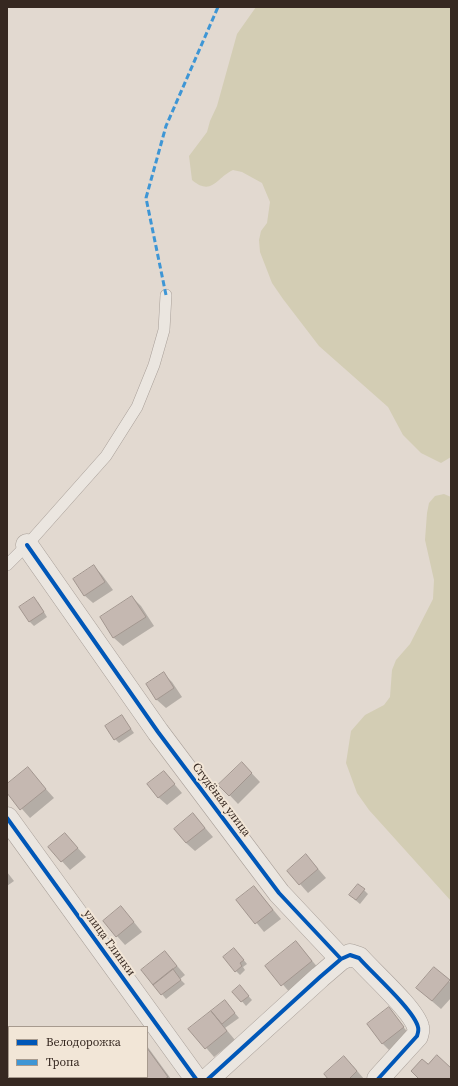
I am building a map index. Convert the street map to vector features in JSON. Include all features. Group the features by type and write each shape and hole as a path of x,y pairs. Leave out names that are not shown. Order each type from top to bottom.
{"street":[{"name":"Студёная улица","path":"28,545 158,732 279,893 341,958"},
{"name":"улица Глинки","path":"7,818 196,1079"},
{"path":"208,1079 341,958 350,955 358,958 415,1020 419,1029 417,1036 378,1079"}],"lane":[{"path":"7,565 28,545 106,456 137,407 154,365 164,330 166,295"}],"shaded area":[{"path":"256,7 451,7 451,457 441,463 421,453 403,435 388,407 319,346 272,283 260,252 259,240 261,231 267,223 270,202 262,183 242,172 233,170 210,186 205,187 199,185 192,180 189,156 207,132 217,106 237,34"},
{"path":"444,494 451,497 451,901 369,810 357,793 346,763 351,731 365,715 384,705 390,697 392,670 396,660 410,644 433,599 434,580 425,540 427,513 429,503 435,496"}],"building":[{"path":"94,565 105,582 84,596 73,579"},
{"path":"132,596 146,617 113,638 100,617"},
{"path":"34,597 44,612 29,622 19,607"},
{"path":"164,672 174,688 156,700 146,684"},
{"path":"122,715 131,729 114,740 105,726"},
{"path":"242,762 252,773 229,796 218,785"},
{"path":"28,767 46,789 20,810 7,793 7,784"},
{"path":"164,771 175,784 158,798 147,784"},
{"path":"193,813 205,828 186,843 174,829"},
{"path":"65,833 78,848 61,862 48,847"},
{"path":"306,854 318,869 299,885 287,871"},
{"path":"358,884 365,889 356,900 349,895"},
{"path":"254,886 273,910 255,924 236,900"},
{"path":"121,906 134,922 116,937 103,921"},
{"path":"296,941 312,961 281,986 265,966"},
{"path":"234,948 244,960 240,963 242,966 235,972 223,957"},
{"path":"165,951 177,966 153,985 141,970"},
{"path":"434,967 450,980 432,1001 416,988"},
{"path":"173,969 181,980 161,995 153,985"},
{"path":"240,985 249,996 241,1002 232,992"},
{"path":"225,1000 235,1013 222,1024 211,1011"},
{"path":"389,1007 404,1027 382,1044 367,1024"},
{"path":"211,1011 227,1031 205,1049 188,1029"},
{"path":"148,1049 168,1077 165,1079 130,1079 148,1078"},
{"path":"437,1055 451,1068 451,1079 419,1079 411,1071 422,1059 428,1064"},
{"path":"344,1056 357,1071 349,1079 328,1079 324,1074"}],"marked path":[{"path":"166,295 146,198 166,126 218,7"}],"cycle path":[{"path":"27,545 158,732 279,893 341,959"},
{"path":"7,818 196,1079"},
{"path":"208,1079 320,977 341,959 350,955 359,958 392,992 409,1011 418,1028 417,1036 378,1079"}]}
